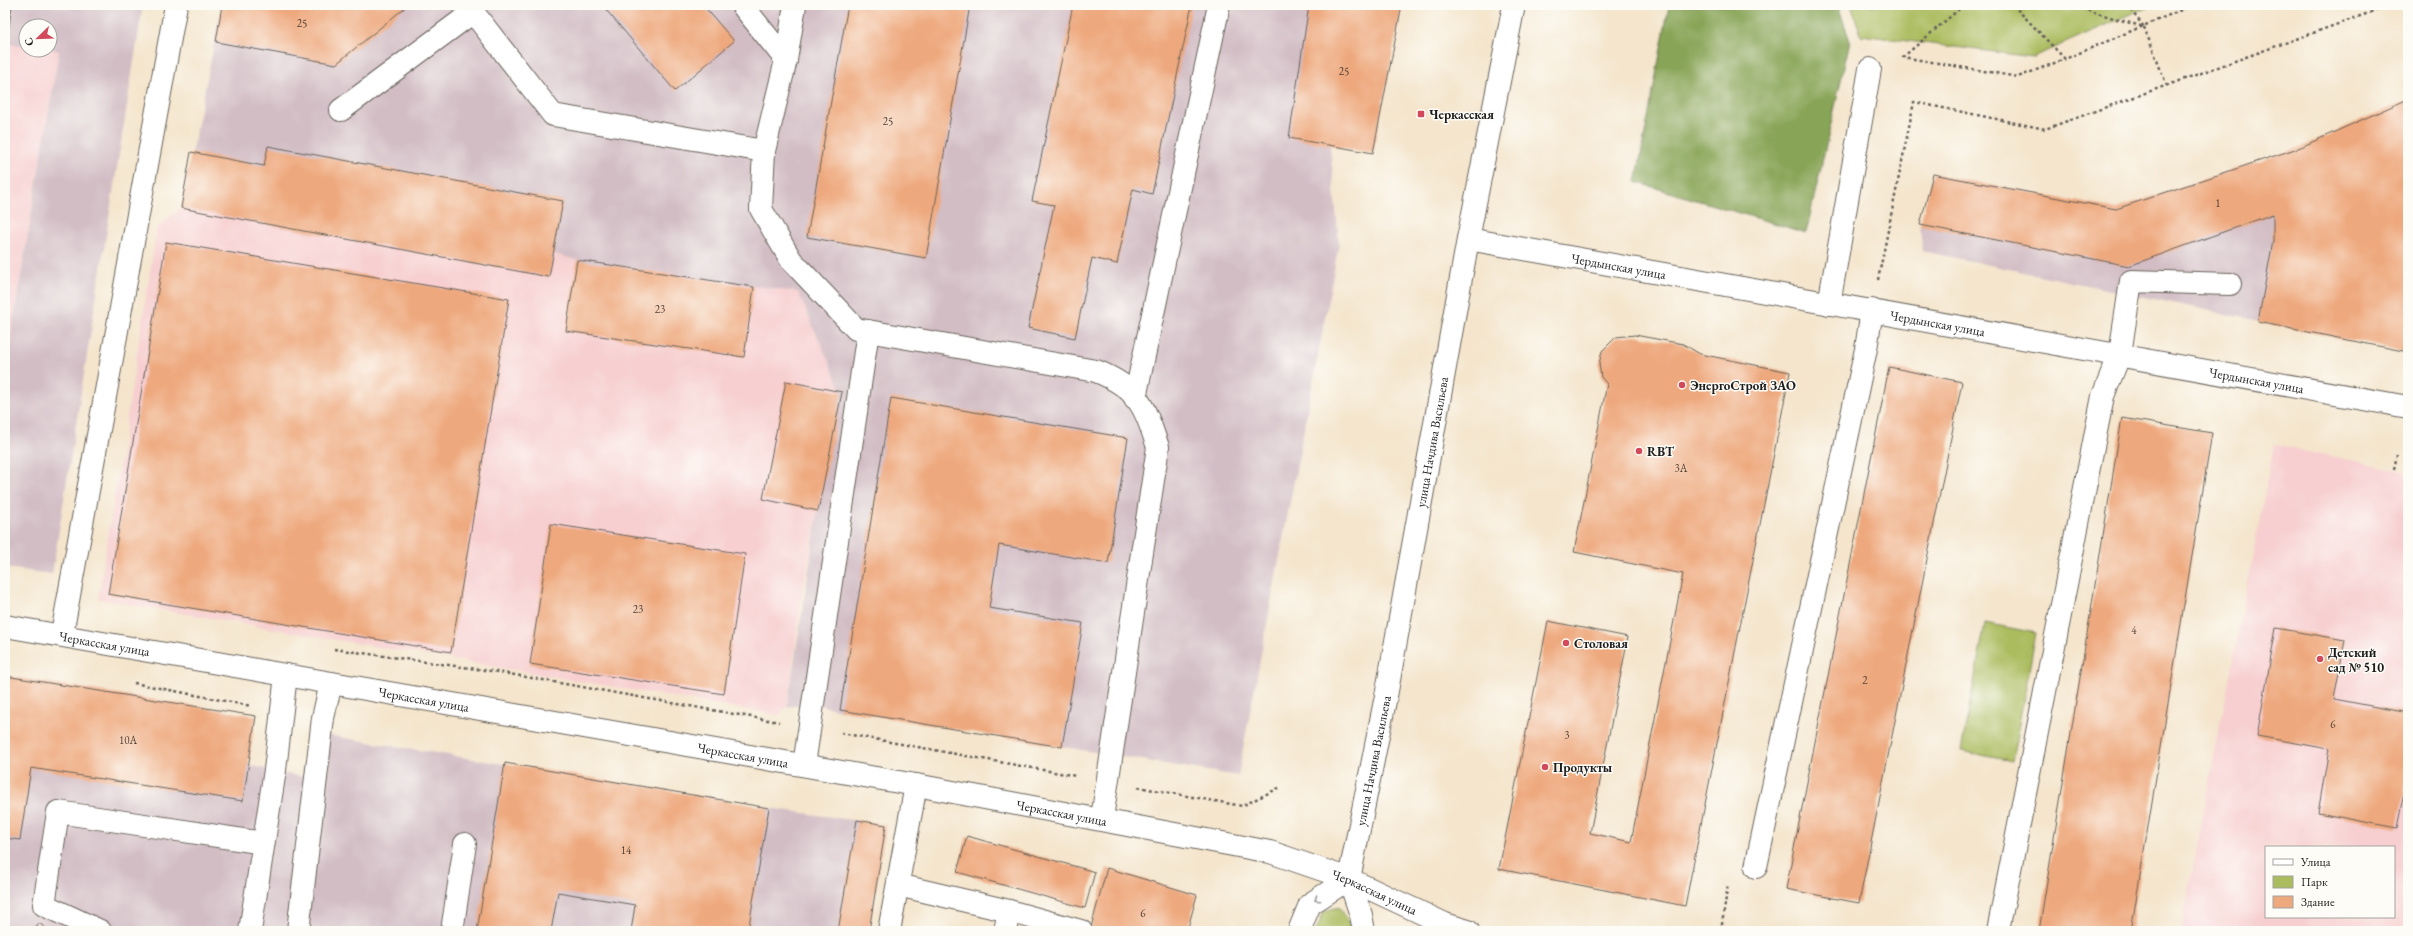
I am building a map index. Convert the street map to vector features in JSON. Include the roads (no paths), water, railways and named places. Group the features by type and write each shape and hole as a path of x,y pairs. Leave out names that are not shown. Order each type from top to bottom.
{"street":[{"path":"62,634 176,5"},
{"path":"742,5 786,60"},
{"path":"795,5 786,60 764,152 761,209 791,260 856,329 1096,371 1118,380 1145,410 1158,447 1106,781 1102,818"},
{"path":"1135,398 1219,5"},
{"name":"улица Начдива Васильева","path":"1364,931 1361,915 1349,879 1387,691 1468,239 1514,5"},
{"path":"341,110 473,12 553,115 764,152"},
{"path":"1830,304 1870,69"},
{"name":"Чердынская улица","path":"1468,239 2408,406"},
{"path":"1998,931 2103,396 2120,354 2131,281 2230,284"},
{"path":"1756,867 1866,349 1872,310"},
{"path":"804,765 808,727 868,331"},
{"name":"Черкасская улица","path":"5,626 62,634 331,683 1102,818 1270,852 1349,879 1445,924 1468,931"},
{"path":"250,931 286,675"},
{"path":"298,931 323,718 331,683"},
{"path":"889,931 916,785"},
{"path":"100,931 44,905 58,812 263,843"},
{"path":"452,931 465,844"},
{"path":"1299,931 1310,904 1349,879"},
{"path":"898,885 1007,921 1081,931"}],"place":[{"name":"Черкасская","path":"1421,114"},
{"name":"ЭнергоСтрой ЗАО","path":"1682,385"},
{"name":"RBT","path":"1639,451"},
{"name":"Столовая","path":"1566,643"},
{"name":"Детский сад № 510","path":"2320,659"},
{"name":"Продукты","path":"1545,767"}]}
